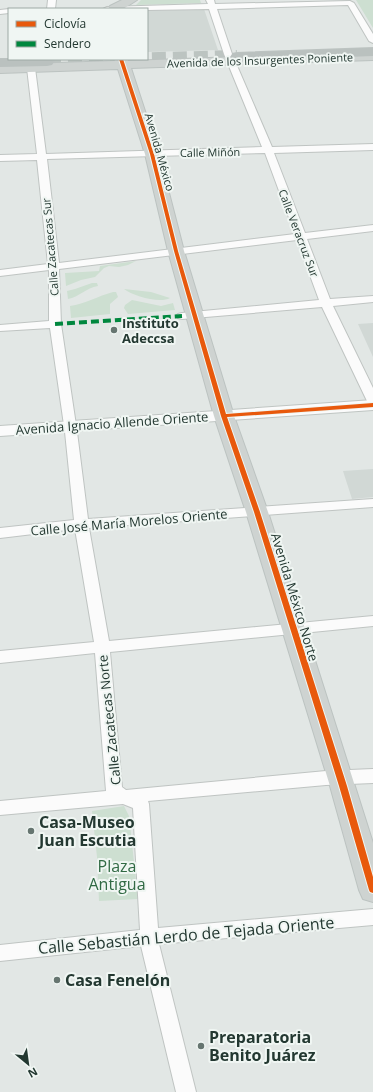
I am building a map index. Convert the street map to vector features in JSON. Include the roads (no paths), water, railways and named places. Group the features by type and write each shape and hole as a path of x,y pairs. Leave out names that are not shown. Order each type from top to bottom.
{"highway":[{"path":"0,65 55,61"}],"main road":[{"path":"116,8 130,0"},
{"name":"Avenida de los Insurgentes Poniente","path":"0,65 31,68 55,61 122,62 373,54"},
{"path":"148,56 234,58"},
{"name":"Avenida México","path":"122,62 152,154 190,314"},
{"name":"Avenida México Norte","path":"190,314 258,512 340,777 373,890"},
{"name":"Avenida Ignacio Allende Oriente","path":"0,431 373,405"}],"street":[{"path":"130,8 211,3 324,1 350,3 373,42"},
{"name":"Calle Veracruz Sur","path":"211,3 234,58 326,303 373,401"},
{"name":"Calle Zacatecas Sur","path":"31,68 54,270 55,324 70,426"},
{"name":"Calle Miñón","path":"0,158 373,147"},
{"path":"0,273 54,270 176,251 373,228"},
{"path":"0,280 33,276 54,270"},
{"path":"190,314 373,299"},
{"path":"0,328 55,324"},
{"name":"Calle Zacatecas Norte","path":"70,426 81,524 102,647 114,790 141,804 149,937 186,1092"},
{"name":"Calle José María Morelos Oriente","path":"0,533 81,524 373,503"},
{"path":"0,656 373,621"},
{"path":"0,808 340,777 373,776"},
{"name":"Calle Sebastián Lerdo de Tejada Oriente","path":"0,953 149,937 373,917"}],"tunnel":[{"path":"148,59 237,57"},
{"path":"47,62 123,60"}],"place":[{"name":"Instituto Adeccsa","path":"114,330"},
{"name":"Casa-Museo Juan Escutia","path":"31,831"},
{"name":"Casa Fenelón","path":"57,980"},
{"name":"Preparatoria Benito Juárez","path":"201,1046"}],"park label":[{"name":"Plaza Antigua","path":"117,875"}]}
